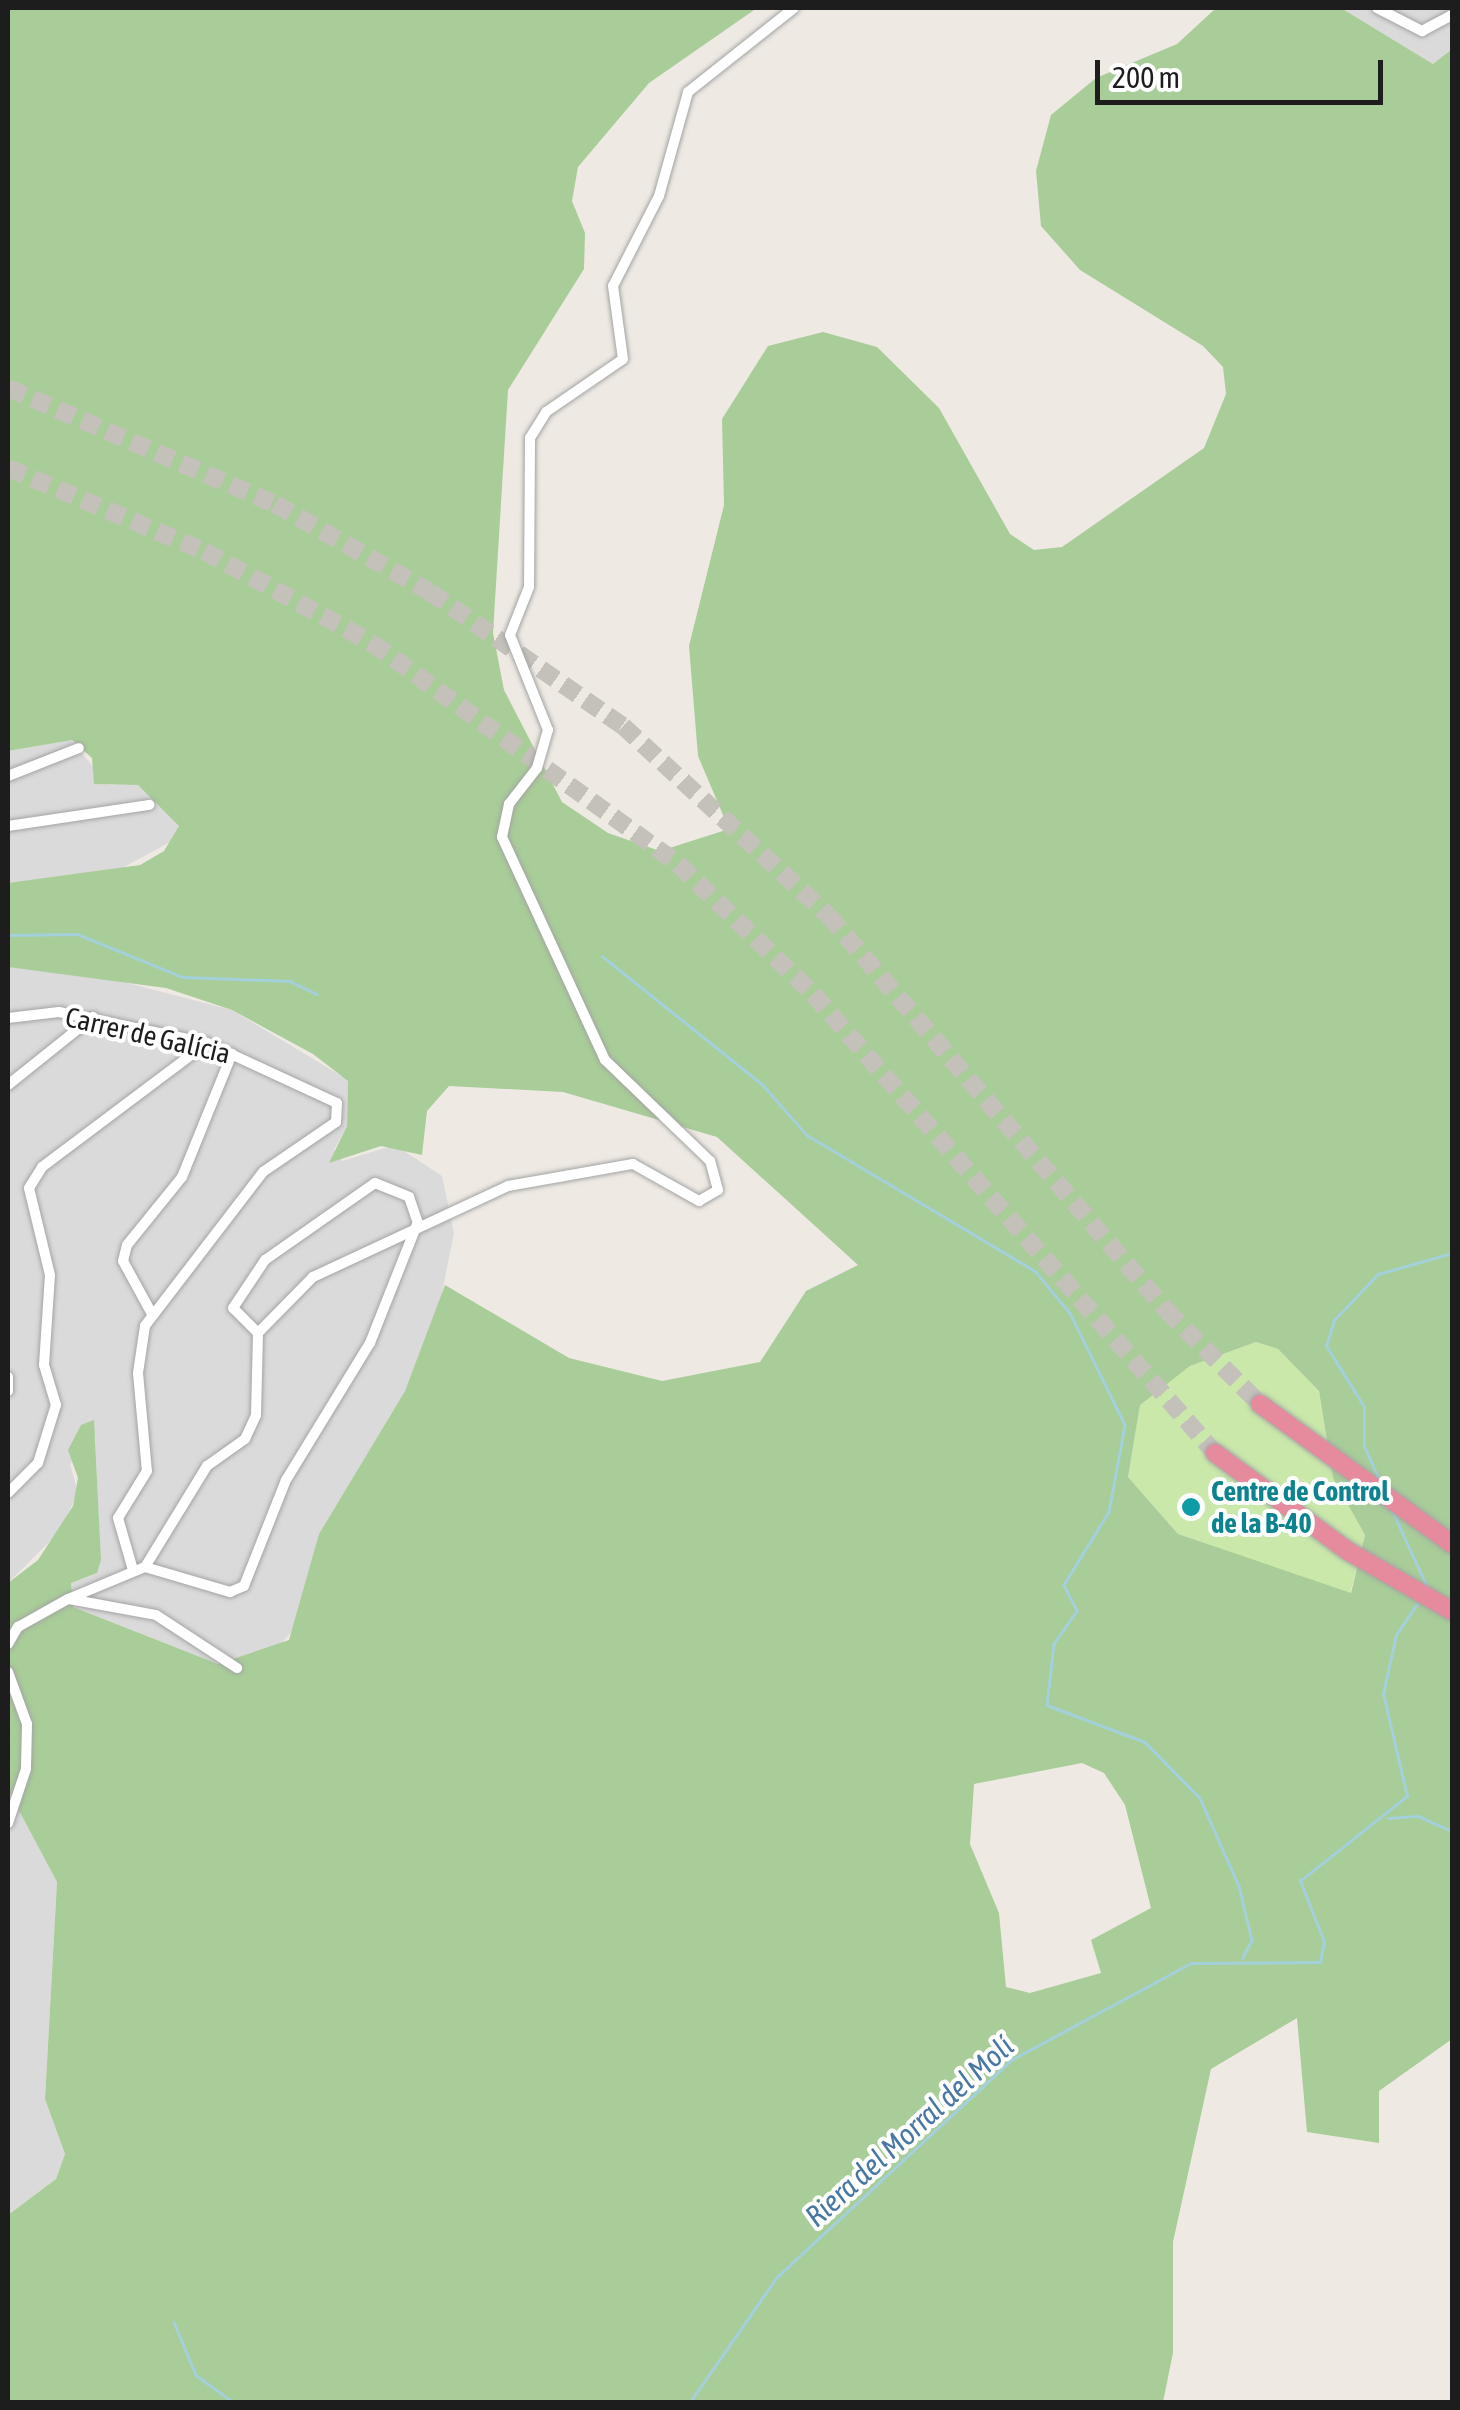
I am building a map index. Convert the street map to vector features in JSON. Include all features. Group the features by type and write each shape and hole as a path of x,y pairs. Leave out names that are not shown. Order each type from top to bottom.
{"highway":[{"path":"1260,1404 1299,1437 1452,1544"},
{"path":"1216,1452 1348,1552 1452,1611"}],"street":[{"path":"8,1644 18,1627 68,1599 139,1569 208,1466 245,1439 256,1415 258,1333 313,1277 418,1222 508,1186 612,1166 649,1168 699,1201 718,1190 710,1161 605,1060 502,837 509,804 537,768 548,730 510,636 529,587 530,438 546,412 623,359 612,286 659,196 688,92 794,8"},
{"path":"1377,8 1422,31 1452,15"},
{"path":"8,776 79,748"},
{"path":"8,826 149,805"},
{"path":"8,1085 93,1017"},
{"name":"Carrer de Galícia","path":"8,1018 93,1017 206,1044 337,1103 336,1122 263,1172 152,1314"},
{"path":"10,1488 38,1463 56,1406 44,1366 50,1275 30,1188 42,1167 206,1044"},
{"path":"139,1569 118,1518 147,1471 138,1374 152,1314 123,1261 128,1245 182,1177 232,1054"},
{"path":"139,1569 230,1592 244,1586 286,1480 370,1343 418,1222 409,1197 375,1183 264,1260 232,1308 258,1333"},
{"path":"8,1377 8,1391"},
{"path":"68,1599 156,1615 236,1668"},
{"path":"8,1672 26,1724 26,1769 8,1818"}],"shaded area":[{"path":"1341,8 1452,8 1452,49 1433,64"},
{"path":"71,740 108,785 138,784 164,801 179,826 174,840 111,874 8,883 8,751"},
{"path":"8,967 77,970 232,1010 348,1080 347,1126 334,1150 342,1161 395,1145 442,1176 454,1233 437,1318 405,1391 319,1534 296,1627 277,1648 218,1664 73,1607 71,1583 97,1573 100,1547 95,1434 70,1464 78,1492 60,1531 8,1583"},
{"path":"8,1790 57,1882 45,2099 65,2154 56,2179 8,2215"}],"green space":[{"path":"8,8 757,8 649,83 578,167 572,201 585,233 584,269 508,390 493,633 504,690 562,802 608,833 660,851 729,829 698,756 689,646 724,505 722,419 768,346 823,332 877,347 939,408 1010,534 1034,550 1062,547 1204,448 1226,394 1223,367 1203,346 1080,270 1041,226 1036,171 1051,115 1096,78 1177,44 1216,8 1341,8 1433,64 1452,49 1452,2039 1379,2091 1379,2143 1307,2132 1297,2018 1211,2069 1173,2242 1173,2353 1163,2402 8,2402 8,2215 56,2179 65,2154 45,2099 57,1882 8,1790 8,1583 38,1560 73,1506 78,1478 68,1450 81,1425 94,1420 101,1560 97,1573 71,1583 73,1607 218,1664 289,1640 319,1534 405,1391 445,1285 569,1358 662,1381 760,1362 806,1291 858,1265 717,1137 563,1092 449,1086 427,1111 422,1155 381,1146 329,1163 347,1126 348,1081 313,1054 232,1010 166,988 8,967 8,883 140,865 164,851 179,826 138,785 94,784 92,758 72,740 8,751","holes":["1256,1342 1278,1349 1319,1391 1333,1478 1365,1535 1351,1593 1178,1534 1128,1477 1140,1405 1190,1366","1082,1763 1104,1773 1125,1805 1151,1908 1091,1940 1101,1973 1030,1993 1006,1987 999,1913 970,1844 974,1784"]},
{"path":"1256,1342 1278,1349 1319,1391 1333,1478 1365,1535 1350,1594 1178,1534 1128,1477 1140,1404 1190,1366"}],"waterway":[{"path":"1452,728 1452,766"},
{"path":"8,935 77,934 183,977 290,981 317,994"},
{"path":"602,956 763,1085 807,1135 1035,1271 1070,1313 1125,1425 1109,1512 1064,1585 1077,1611 1054,1644 1047,1705 1145,1742 1200,1798 1239,1886 1252,1940 1243,1958"},
{"path":"1379,1480 1364,1446 1364,1407 1326,1346 1334,1320 1378,1274 1452,1253"},
{"path":"1392,1510 1427,1586"},
{"name":"Riera del Morral del Molí","path":"690,2402 777,2277 1011,2060 1191,1963 1320,1962 1324,1942 1300,1881 1407,1796 1383,1694 1396,1635 1418,1602"},
{"path":"1388,1818 1418,1816 1452,1831"},
{"path":"174,2322 196,2375 233,2402"}],"tunnel":[{"path":"8,388 275,504 430,592 623,726 828,915 1166,1310 1260,1404"},
{"path":"8,468 204,551 372,643 678,864 813,994 1215,1453"}],"place":[{"name":"Centre de Control de la B-40","path":"1191,1507"}]}
